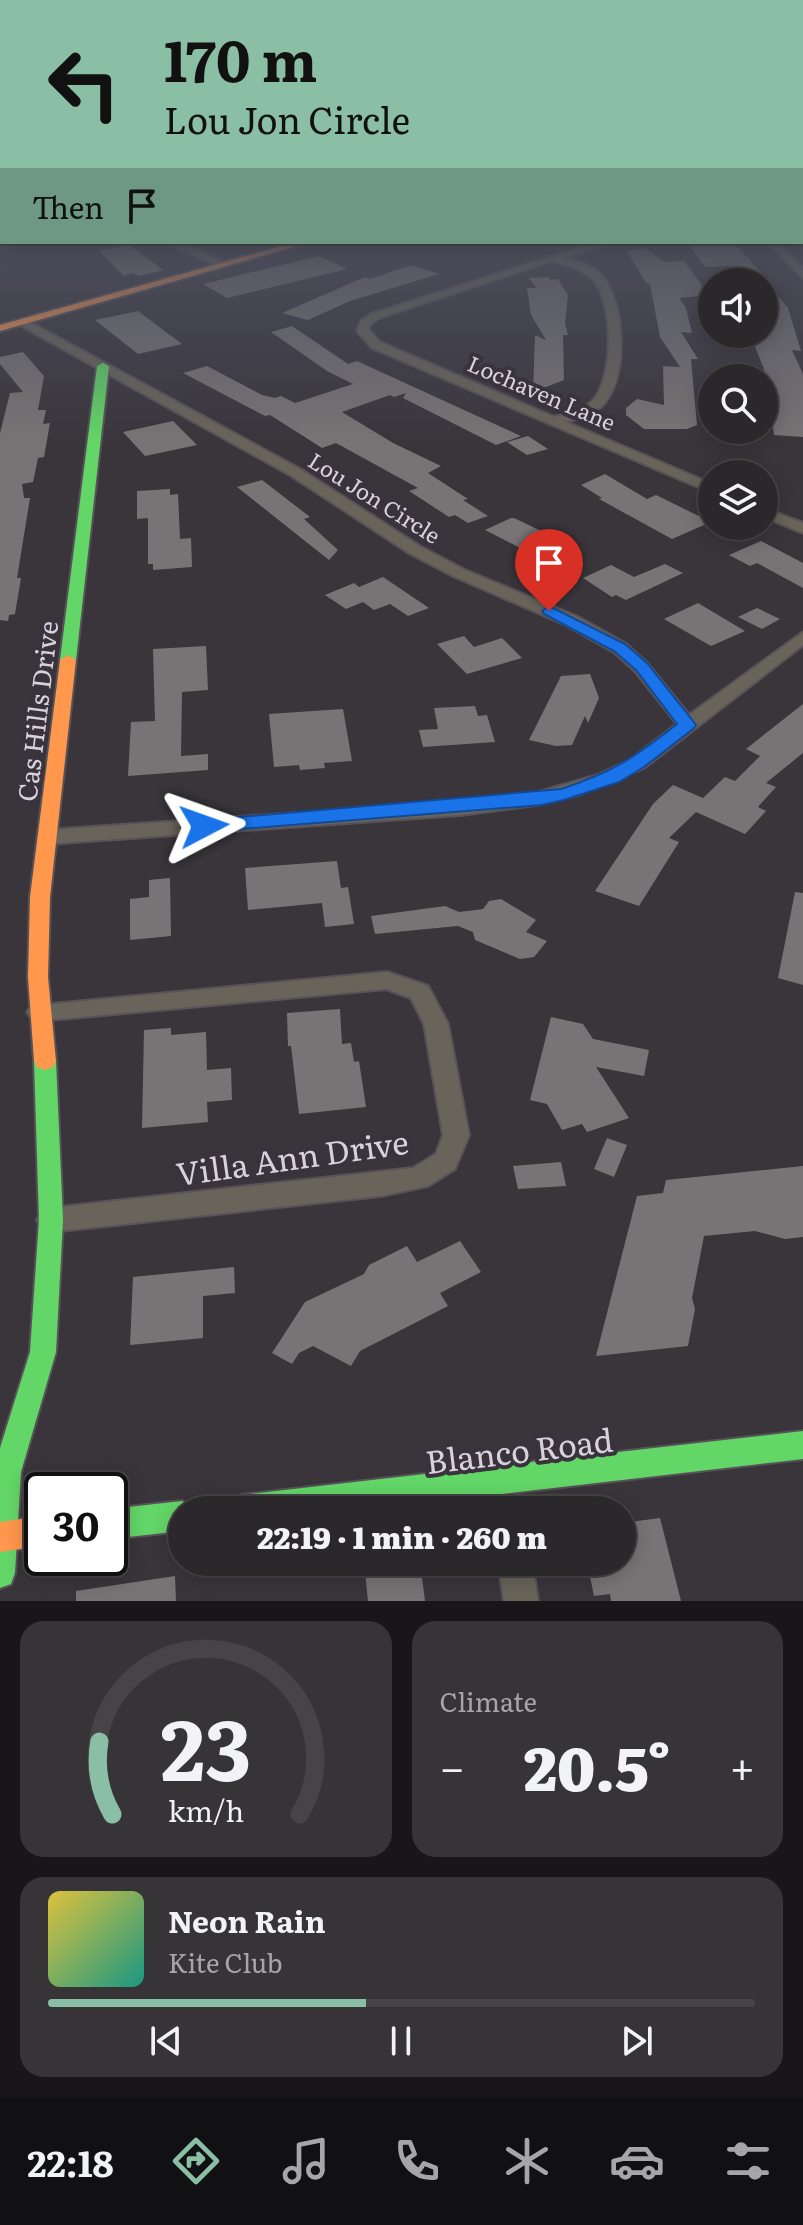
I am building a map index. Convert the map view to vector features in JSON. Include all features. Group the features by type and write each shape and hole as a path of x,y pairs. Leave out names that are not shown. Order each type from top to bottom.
{"street":[{"path":"0,328 122,294"},
{"name":"Lochaven Lane","path":"443,294 375,316 364,327 367,339 698,483"},
{"path":"553,421 588,410 601,400 608,384 616,324 609,294"},
{"name":"Lou Jon Circle","path":"22,322 295,472 415,550 459,573 572,621 620,648 641,667 687,725"},
{"name":"Cas Hills Drive","path":"0,1573 7,1472 43,1352 51,1220 49,1103 39,1012 40,897 103,366"},
{"path":"778,518 803,528"},
{"path":"47,837 542,799 613,778 637,764 803,637"},
{"name":"Villa Ann Drive","path":"39,1012 387,980 420,992 436,1024 456,1135 446,1161 419,1178 381,1185 51,1220"},
{"name":"Blanco Road","path":"503,1496 803,1445"},
{"path":"128,1522 168,1518"},
{"path":"2,1536 24,1533"},
{"path":"517,1576 521,1601"}],"building":[{"path":"220,294 245,294 227,298"},
{"path":"326,294 374,294 308,320 282,313"},
{"path":"528,294 568,295 565,323 568,335 563,335 564,380 533,392 535,335 546,340 531,315"},
{"path":"652,294 698,294 679,298 686,308 692,333 681,332 698,359 691,359 697,425 687,429 644,429 626,415 626,408 637,399 664,405 663,366 680,367 660,337"},
{"path":"778,296 788,308 801,351 792,350 803,374 803,437 778,435 778,364 762,364 756,348 778,348"},
{"path":"138,311 182,344 138,354 95,320"},
{"path":"292,326 348,364 357,361 521,436 496,445 403,398 406,393 394,397 390,395 342,412 393,443 441,466 428,473 488,516 468,523 455,515 449,517 409,491 418,488 336,443 322,448 270,415 265,416 183,373 207,366 262,395 281,396 295,403 353,384 327,371 271,332"},
{"path":"23,352 44,376 38,410 46,410 43,424 50,423 44,457 38,458 33,482 22,484 24,498 30,498 17,578 21,578 15,614 9,615 8,621 0,620 0,433 10,393 23,392 0,364 0,357"},
{"path":"173,421 197,445 145,456 123,432"},
{"path":"528,436 548,449 527,455 507,442"},
{"path":"605,474 647,499 656,495 698,516 698,528 672,539 599,499 602,498 581,485"},
{"path":"262,480 310,517 304,519 338,550 329,560 237,487"},
{"path":"170,489 170,495 178,494 180,539 191,538 192,567 153,570 153,564 148,564 148,518 137,519 137,491"},
{"path":"511,518 560,540 532,554 485,530"},
{"path":"761,541 803,563 803,588 757,563 750,566 729,555"},
{"path":"665,564 683,573 626,600 616,595 612,597 583,578 611,565 634,577"},
{"path":"383,577 429,608 408,616 390,604 374,610 363,602 346,609 325,595 354,583 359,587"},
{"path":"698,603 745,631 711,646 664,619"},
{"path":"757,608 780,619 762,629 738,617"},
{"path":"464,636 474,647 502,638 522,658 467,674 437,644"},
{"path":"206,646 208,690 182,692 181,756 208,754 208,770 128,776 131,722 155,721 153,649"},
{"path":"590,674 599,698 588,723 585,716 572,745 556,746 529,740 561,676"},
{"path":"803,704 803,753 766,783 776,787 758,807 766,811 745,834 696,812 669,838 679,842 639,906 595,891 653,804 673,785 703,798 725,777 735,781 760,756 746,749"},
{"path":"475,706 478,716 487,715 495,742 423,747 419,730 438,729 434,708"},
{"path":"343,709 352,761 324,763 325,768 300,770 299,765 274,767 269,714"},
{"path":"337,861 341,888 348,887 354,924 325,927 322,903 248,910 245,868"},
{"path":"170,878 171,936 130,940 130,899 149,897 149,880"},
{"path":"795,892 803,893 803,985 778,978"},
{"path":"501,899 536,920 526,932 547,941 534,957 520,959 475,940 473,932 458,926 375,934 371,916 445,906 459,912 483,909 489,901"},
{"path":"340,1009 342,1044 351,1043 354,1062 359,1061 366,1107 299,1114 291,1046 288,1046 287,1013"},
{"path":"551,1017 583,1024 593,1039 649,1050 644,1076 596,1067 629,1118 587,1132 582,1124 562,1130 547,1104 530,1100"},
{"path":"171,1028 171,1035 206,1032 207,1070 231,1068 232,1100 207,1102 208,1122 142,1128 144,1030"},
{"path":"607,1138 627,1145 614,1177 594,1169"},
{"path":"561,1162 566,1186 518,1189 513,1166"},
{"path":"803,1166 803,1237 785,1239 755,1231 704,1236 692,1298 695,1309 688,1346 596,1356 637,1196 663,1193 666,1180"},
{"path":"460,1241 481,1272 440,1293 448,1306 360,1351 351,1366 313,1346 299,1353 292,1364 272,1353 305,1302 364,1274 369,1265 407,1246 417,1262"},
{"path":"234,1267 235,1293 203,1296 203,1338 130,1345 133,1277"},
{"path":"660,1518 681,1601 611,1601 610,1594 594,1596 590,1576 636,1576 636,1521"},
{"path":"175,1576 176,1601 76,1601 76,1591"},
{"path":"365,1576 422,1576 425,1601 368,1601"}],"traffic: fast":[{"path":"68,660 103,366"},
{"path":"0,1573 7,1472 43,1352 51,1220 45,1061"},
{"path":"362,1496 803,1445"},
{"path":"128,1522 168,1518"}],"traffic: slow":[{"path":"0,328 122,294"},
{"path":"45,1061 38,977 40,897 68,660"},
{"path":"0,1537 24,1534"}],"route":[{"path":"204,826 542,799 585,789 613,778 637,764 687,725 641,667 620,648 549,611"}]}
